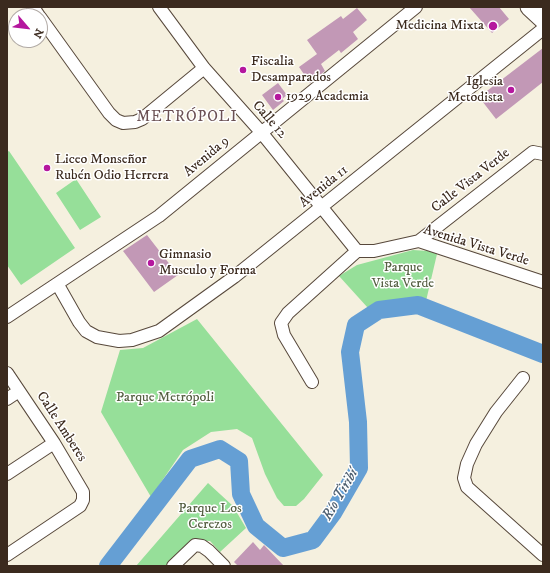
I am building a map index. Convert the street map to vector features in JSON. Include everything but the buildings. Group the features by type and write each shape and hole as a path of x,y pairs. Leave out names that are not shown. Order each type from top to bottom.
{"main road":[{"path":"529,7 543,20"}],"street":[{"name":"Calle 12","path":"159,7 204,68 261,132 357,251"},
{"name":"Avenida 9","path":"7,317 58,285 159,216 416,7"},
{"path":"48,27 109,113 116,120 123,123 135,122 142,119 204,68"},
{"name":"Avenida 11","path":"58,285 79,322 86,331 109,340 132,340 159,331 234,277 543,29"},
{"name":"Calle Vista Verde","path":"419,241 533,152 543,154"},
{"name":"Avenida Vista Verde","path":"357,251 374,251 419,241 543,282"},
{"path":"312,382 284,335 281,323 288,312 357,251"},
{"name":"Calle Amberes","path":"7,373 54,443 83,492 83,500 80,506 7,555"},
{"path":"523,378 496,412 476,444 467,464 464,478 467,487 543,555"},
{"path":"7,399 19,391"},
{"path":"7,474 54,443"},
{"path":"174,566 195,545 202,546 209,551 224,566"}],"green space":[{"path":"9,151 75,248 21,285 7,265 7,152"},
{"path":"76,179 101,217 80,230 56,193"},
{"name":"Parque Vista Verde","path":"413,250 428,251 437,254 426,301 417,298 374,303 368,308 339,276 357,265"},
{"name":"Parque Metrópoli","path":"197,319 323,475 304,499 296,506 284,506 277,498 265,474 252,438 237,429 211,432 183,450 151,497 101,412 120,350 143,348"},
{"name":"Parque Los Cerezos","path":"208,483 233,506 246,528 220,552 210,541 200,541 176,566 136,566"}],"waterway":[{"name":"Río Tiribí","path":"108,566 190,459 220,449 239,461 241,494 256,526 283,548 313,540 333,513 359,468 358,422 350,352 356,325 379,310 418,305 543,354"}],"place":[{"name":"Medicina Mixta","path":"493,26"},
{"name":"Fiscalia Desamparados","path":"243,70"},
{"name":"Iglesia Metodista","path":"511,90"},
{"name":"1929 Academia","path":"278,97"},
{"name":"Liceo Monseñor Rubén Odio Herrera","path":"47,168"},
{"name":"Gimnasio Musculo y Forma","path":"151,263"}],"district":[{"name":"METRÓPOLI","path":"187,118"}]}
